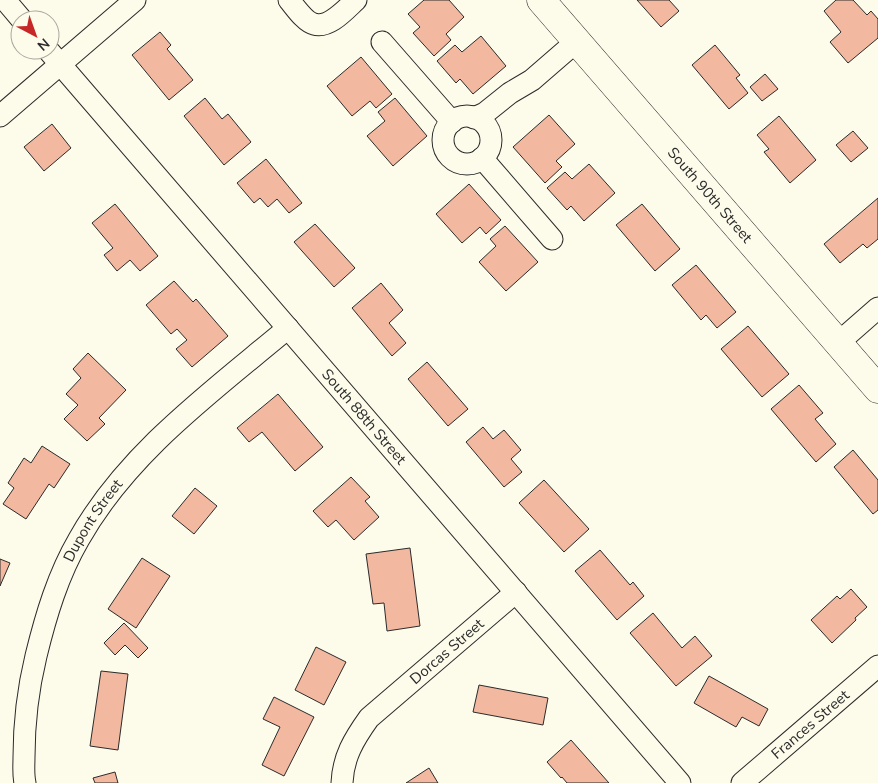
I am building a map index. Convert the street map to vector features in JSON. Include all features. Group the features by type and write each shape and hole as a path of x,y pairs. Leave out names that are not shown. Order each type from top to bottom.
{"main road":[{"name":"South 90th Street","path":"542,0 878,389"}],"street":[{"path":"5,0 14,10"},
{"path":"60,53 135,0"},
{"path":"289,0 304,18 314,24 328,24 356,0"},
{"path":"474,118 532,80 577,40"},
{"path":"382,42 452,122"},
{"path":"0,116 52,60"},
{"name":"South 88th Street","path":"58,60 680,783"},
{"path":"489,134 498,122 519,102 532,80"},
{"path":"465,117 474,118 485,126 491,142 490,147 482,158 475,163 456,162 449,156 444,147 443,138 446,129 452,122 465,117"},
{"path":"482,158 552,238"},
{"path":"838,343 878,308"},
{"name":"Dupont Street","path":"25,783 24,733 33,669 53,595 64,567 78,540 108,495 146,452 185,415 288,328"},
{"name":"Dorcas Street","path":"342,783 345,762 352,744 369,718 516,592"},
{"name":"Frances Street","path":"742,783 878,666"}],"building":[{"path":"424,0 449,0 464,17 446,34 451,40 434,56 413,33 420,27 408,14"},
{"path":"637,0 669,0 679,11 661,27"},
{"path":"836,0 853,0 867,15 871,11 878,19 878,38 848,63 830,42 841,32 824,11"},
{"path":"160,32 171,45 167,49 193,80 169,100 132,55"},
{"path":"481,36 506,66 473,94 460,79 456,83 437,61 455,45 462,52"},
{"path":"715,45 740,75 736,78 748,93 729,109 692,65"},
{"path":"361,57 392,94 376,108 370,101 352,116 327,86"},
{"path":"765,74 778,89 762,101 750,87"},
{"path":"205,98 222,119 228,114 251,142 224,165 184,116"},
{"path":"395,98 427,136 393,166 367,136 385,121 378,112"},
{"path":"549,115 575,144 556,161 562,167 545,183 513,147"},
{"path":"779,116 816,160 790,183 764,152 769,149 757,135"},
{"path":"52,124 71,148 44,171 24,147"},
{"path":"853,131 868,148 851,162 836,145"},
{"path":"266,159 302,203 289,213 277,199 268,207 260,198 254,203 237,183"},
{"path":"589,164 615,193 584,221 571,206 567,210 547,188 565,172 572,179"},
{"path":"469,184 501,220 486,234 480,227 462,243 436,214"},
{"path":"878,198 878,239 867,248 863,244 840,263 824,244"},
{"path":"115,204 158,256 140,271 130,260 117,271 104,255 113,248 92,223"},
{"path":"642,204 680,249 655,271 616,225"},
{"path":"315,224 355,268 334,287 294,242"},
{"path":"505,226 538,262 506,291 479,262 496,246 490,239"},
{"path":"696,265 736,312 717,328 706,315 701,320 672,285"},
{"path":"174,281 193,302 196,299 228,336 192,367 176,349 187,340 177,329 171,334 146,305"},
{"path":"381,283 403,310 389,323 406,343 392,356 352,308"},
{"path":"748,326 789,374 762,397 721,349"},
{"path":"88,353 126,390 99,418 105,424 87,441 64,419 78,405 66,394 81,378 73,369"},
{"path":"427,362 468,409 448,426 408,379"},
{"path":"799,385 823,413 815,419 836,444 816,462 771,409"},
{"path":"278,394 323,447 295,471 262,432 249,442 237,428"},
{"path":"483,427 493,439 504,430 521,450 511,459 522,472 504,487 466,442"},
{"path":"42,446 70,464 54,488 49,484 26,519 3,504 14,488 8,483 24,458 31,463"},
{"path":"853,450 878,480 878,510 873,514 834,467"},
{"path":"351,477 370,497 365,501 379,517 354,540 336,520 328,527 313,511"},
{"path":"544,480 589,529 564,552 519,503"},
{"path":"195,488 217,506 194,534 172,516"},
{"path":"410,548 420,626 387,631 384,603 373,604 366,554"},
{"path":"600,550 630,585 633,582 644,596 617,620 575,571"},
{"path":"142,558 170,576 136,628 108,609"},
{"path":"0,559 10,563 0,586"},
{"path":"851,589 867,607 832,643 811,620 837,596 840,599"},
{"path":"653,613 682,648 695,636 712,656 676,686 630,633"},
{"path":"124,623 148,648 138,658 125,645 115,655 104,643"},
{"path":"316,647 346,662 324,705 295,690"},
{"path":"101,671 128,674 118,750 90,746"},
{"path":"709,676 768,709 759,726 742,717 736,727 694,703"},
{"path":"479,685 548,698 543,725 473,712"},
{"path":"274,697 314,717 284,776 262,765 280,727 263,719"},
{"path":"571,740 609,783 567,783 561,778 547,762"},
{"path":"429,768 438,783 406,783"},
{"path":"115,772 118,783 95,783 93,778"}]}
